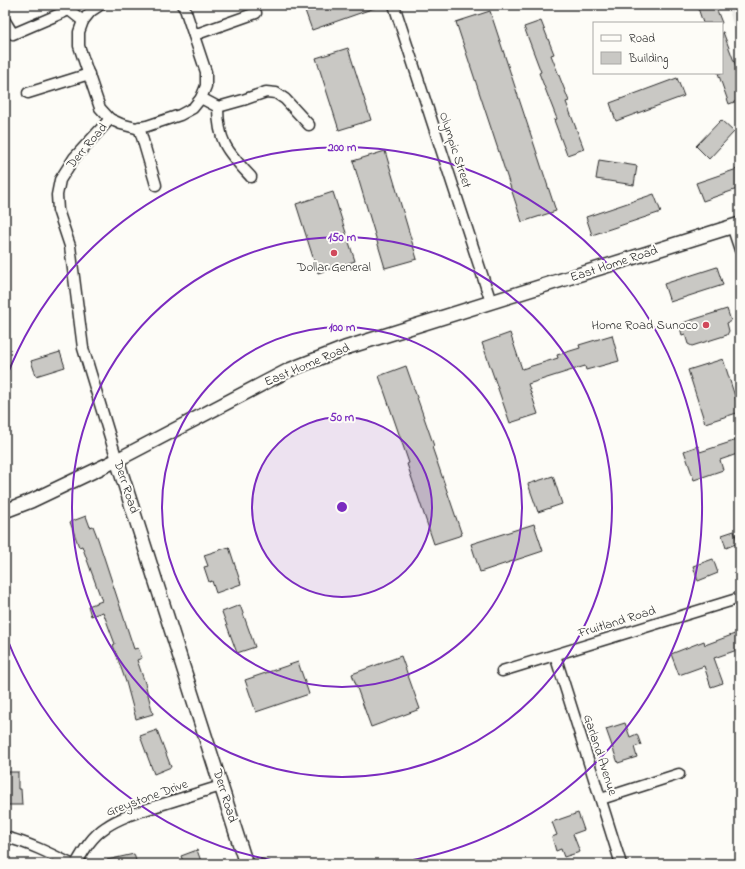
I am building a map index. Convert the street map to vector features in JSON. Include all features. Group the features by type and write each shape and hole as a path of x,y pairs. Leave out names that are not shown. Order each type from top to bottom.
{"street":[{"path":"100,5 91,11 83,21 79,32 79,46 100,108 110,119 121,124 139,127 180,115 192,108 201,98 206,86 206,72 185,9 182,5"},
{"name":"Olympic Street","path":"394,5 491,302"},
{"path":"5,21 13,34 68,8 83,21"},
{"path":"194,35 256,13"},
{"path":"28,93 89,74"},
{"path":"201,98 218,107 266,92 276,93 285,99 309,125"},
{"path":"218,107 218,124 220,135 229,153 252,177"},
{"name":"Derr Road","path":"110,119 74,158 60,180 57,195 58,210 70,246 83,348 117,460 246,864"},
{"path":"139,127 156,185"},
{"path":"736,225 740,250"},
{"name":"East Home Road","path":"5,511 31,501 117,460 290,370 345,348 736,225"},
{"name":"Fruitland Road","path":"502,671 740,598"},
{"name":"Garland Avenue","path":"554,655 621,864"},
{"path":"601,799 679,774"},
{"name":"Greystone Drive","path":"76,864 84,849 93,838 106,827 118,820 146,809 221,786"},
{"path":"5,837 42,849 71,864"}],"shaded area":[{"path":"727,5 740,5 740,46"}],"building":[{"path":"303,5 380,5 380,6 312,30"},
{"path":"697,5 715,5 722,22 703,22"},
{"path":"490,11 556,211 522,222 456,22"},
{"path":"541,21 554,54 551,55 569,101 566,102 584,149 567,155 554,120 557,119 539,73 541,72 524,27"},
{"path":"723,32 740,77 740,100 729,104 718,74 723,74"},
{"path":"348,48 371,120 339,130 316,58"},
{"path":"677,78 684,96 616,121 610,103"},
{"path":"721,120 734,132 709,159 696,146"},
{"path":"385,151 417,259 385,268 353,161"},
{"path":"599,160 637,166 634,185 596,179"},
{"path":"740,168 740,188 703,201 696,183"},
{"path":"333,192 355,261 318,273 296,204"},
{"path":"654,194 661,212 592,235 586,217"},
{"path":"717,267 723,285 670,302 664,284"},
{"path":"727,309 731,321 727,323 729,331 727,335 692,346 688,344 685,334 682,335 679,324"},
{"path":"510,333 522,369 558,358 557,355 580,348 579,345 612,335 619,361 586,370 585,366 528,384 538,414 510,423 482,343"},
{"path":"60,352 65,367 36,376 31,361"},
{"path":"723,359 740,412 705,423 688,370"},
{"path":"406,366 434,446 432,447 462,535 434,544 407,464 409,463 379,376"},
{"path":"740,439 740,453 720,460 723,470 694,480 684,451 698,446 700,452"},
{"path":"553,476 562,504 538,512 528,484"},
{"path":"86,516 90,527 93,526 98,539 134,649 138,648 142,658 137,660 153,714 136,719 126,682 113,645 115,644 103,612 91,616 88,606 102,601 82,546 79,547 70,522"},
{"path":"534,524 543,551 480,572 471,544"},
{"path":"734,531 738,543 726,548 722,535"},
{"path":"229,547 241,584 216,593 212,581 209,582 204,567 208,566 204,555"},
{"path":"713,559 718,573 698,581 693,566"},
{"path":"240,605 255,647 237,653 222,612"},
{"path":"740,632 740,649 714,658 723,683 711,687 704,666 679,675 671,654 704,641 705,645"},
{"path":"401,656 420,709 371,727 352,674"},
{"path":"298,662 309,694 256,712 245,680"},
{"path":"625,723 630,737 637,734 641,745 634,747 637,757 618,763 606,729"},
{"path":"157,730 171,767 154,774 140,736"},
{"path":"5,772 18,772 18,789 21,789 22,805 5,805"},
{"path":"578,813 584,830 573,834 580,852 564,857 561,849 556,851 552,837 557,835 552,822"},
{"path":"197,850 202,864 184,864 181,856"},
{"path":"134,854 137,864 108,864 107,860"}],"place":[{"name":"Dollar General","path":"334,253"},
{"name":"Home Road Sunoco","path":"706,325"}]}
